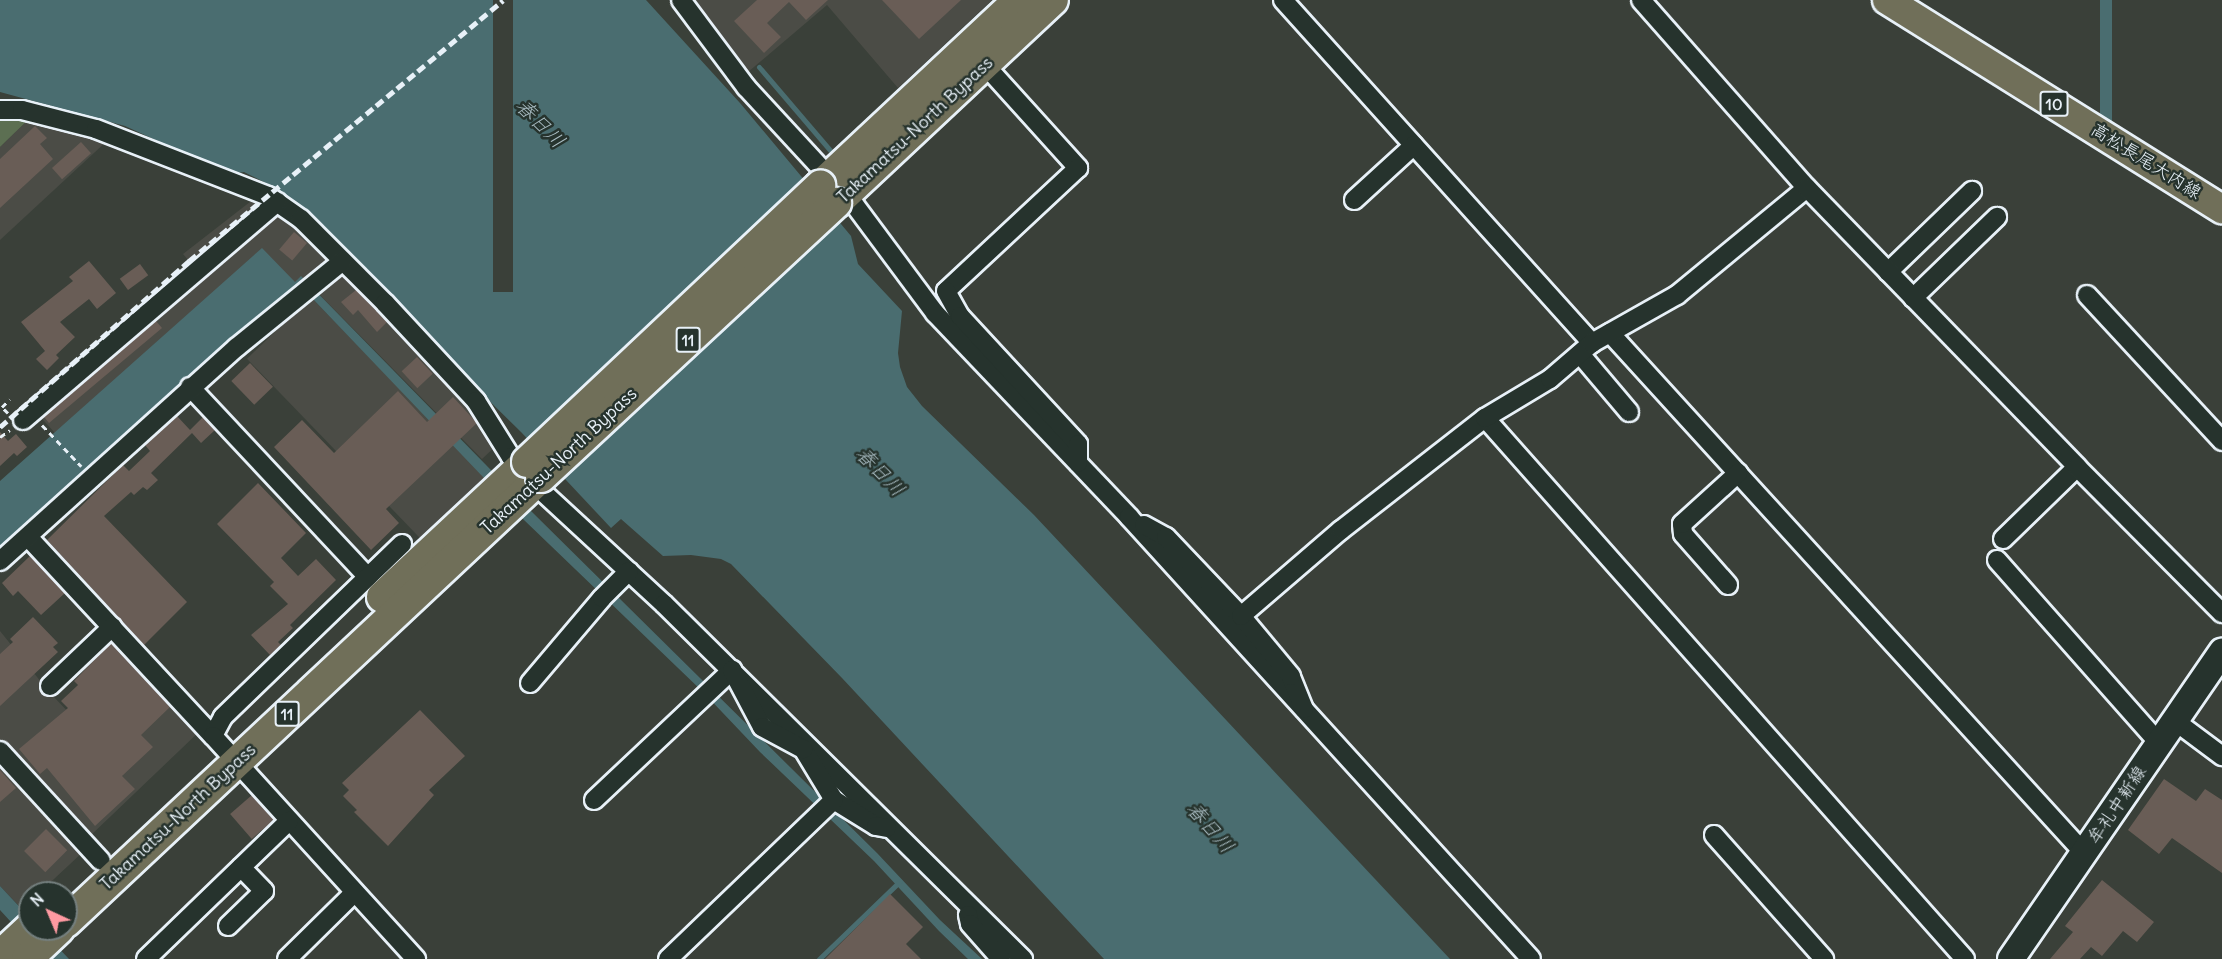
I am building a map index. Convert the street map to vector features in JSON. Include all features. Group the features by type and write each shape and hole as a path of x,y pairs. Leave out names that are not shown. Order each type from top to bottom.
{"highway":[{"name":"Takamatsu-North Bypass","path":"78,883 519,483 936,94 1019,0"},
{"name":"Takamatsu-North Bypass","path":"936,94 985,65 1053,0"},
{"name":"Takamatsu-North Bypass","path":"78,897 224,748"}],"main road":[{"name":"高松長尾大内線","path":"1887,0 2222,209"},
{"name":"牟礼中新線","path":"2012,959 2222,651"}],"street":[{"path":"681,0 746,87 935,313 1129,517 1531,959"},
{"path":"1283,0 1414,145 1586,349 1629,412"},
{"path":"1641,0 1807,188 2222,613"},
{"path":"985,65 1078,168 946,291 960,316 1078,444 1078,463"},
{"path":"0,110 22,110 96,129 277,202 301,219 476,400 519,483 629,571 732,670 805,747 891,828 1023,959"},
{"path":"1353,200 1414,145"},
{"path":"1241,616 1341,530 1485,418 1550,378 1610,333 1677,295 1807,188"},
{"path":"1888,272 1972,191"},
{"path":"23,420 277,202"},
{"path":"1913,298 1997,217"},
{"path":"0,561 190,387 343,261"},
{"path":"2086,296 2222,441"},
{"path":"1610,333 2084,853"},
{"path":"190,387 368,577"},
{"path":"1485,418 1965,959"},
{"path":"2003,539 2077,467"},
{"path":"1728,585 1683,534 1682,524 1738,473"},
{"path":"1129,517 1166,537 1241,616 1291,676 1304,709"},
{"path":"28,537 416,959"},
{"path":"224,748 223,717 402,544"},
{"path":"1997,560 2159,743"},
{"path":"530,683 606,594 629,571"},
{"path":"50,686 112,627"},
{"path":"594,800 732,670"},
{"path":"2175,721 2222,756"},
{"path":"805,747 834,800 876,826 891,828"},
{"path":"0,751 101,861"},
{"path":"668,959 695,936 834,800"},
{"path":"146,959 289,820"},
{"path":"1714,835 1824,959"},
{"path":"228,926 264,891 241,867"},
{"path":"287,959 355,892"},
{"path":"966,904 970,924 1001,959"}],"path":[{"path":"5,404 10,399"},
{"path":"47,430 88,473"}],"shaded area":[{"path":"691,0 992,0 898,88 827,5 748,72"},
{"path":"31,117 108,140 0,240 0,147"},
{"path":"268,188 277,198 193,266 183,254"},
{"path":"276,205 337,261 308,283 296,282 113,382 55,433 35,411"},
{"path":"345,268 471,401 498,444 482,459 316,291"},
{"path":"311,297 485,478 421,539 247,359"},
{"path":"0,631 50,693 79,723 140,664 202,729 89,837 0,741"},
{"path":"0,760 84,851 52,881 18,881 18,905 0,886"}],"green space":[{"path":"0,108 31,117 0,147"}],"water":[{"name":"春日川","path":"0,0 646,0 740,103 851,236 858,264 902,311 898,353 900,367 907,387 922,406 1034,515 1450,959 1104,959 842,678 731,564 721,559 691,555 663,556 621,519 611,528 521,432 272,186 244,172 230,174 125,126 0,92"},
{"path":"2100,0 2112,0 2112,152 2100,152"},
{"path":"262,248 295,282 301,276 531,511 877,853 940,920 982,959 968,959 939,931 874,861 524,520 311,297 289,291 0,548 0,481"},
{"path":"0,886 18,905 18,929 11,922 0,910"},
{"path":"29,941 52,941 69,959 47,959"}],"pier":[{"path":"493,0 513,0 513,292 493,292"}],"building":[{"path":"757,0 828,0 806,20 789,2 767,23 781,37 764,53 734,21"},
{"path":"882,0 961,0 919,39"},
{"path":"35,126 47,138 40,144 53,159 0,208 0,159"},
{"path":"81,142 91,153 62,179 52,168"},
{"path":"294,232 307,243 292,261 279,250"},
{"path":"89,261 116,293 97,309 89,299 60,322 75,337 56,355 59,358 47,370 36,359 45,351 21,322 73,281 69,277"},
{"path":"140,264 148,275 128,290 120,279"},
{"path":"356,290 387,322 377,332 358,310 353,315 341,302"},
{"path":"156,321 162,328 49,423 44,417"},
{"path":"417,357 433,374 417,388 402,371"},
{"path":"250,363 273,387 254,405 231,381"},
{"path":"398,391 427,422 453,397 477,423 386,509 399,523 371,550 274,447 302,420 334,453"},
{"path":"177,416 190,430 203,417 215,430 201,443 192,433 151,473 158,480 147,490 143,487 134,495 131,492 104,516 187,602 144,645 47,540 123,465 129,471 150,451 145,445"},
{"path":"0,432 8,441 16,434 27,447 17,456 14,453 0,466"},
{"path":"258,483 306,533 281,558 298,576 316,559 336,580 290,625 293,628 278,642 281,645 270,655 251,635 288,604 270,586 274,582 217,524"},
{"path":"30,556 65,593 41,615 18,591 13,596 2,583"},
{"path":"33,617 58,643 53,647 58,652 0,706 0,654 13,642 10,639"},
{"path":"111,643 170,707 141,735 153,747 122,776 135,789 95,826 47,768 40,774 19,749 68,708 61,701 78,685 74,681"},
{"path":"420,710 465,756 429,790 434,795 388,846 354,812 357,810 343,796 349,790 342,783"},
{"path":"0,770 16,788 0,802"},
{"path":"2164,779 2196,801 2205,789 2222,800 2222,873 2172,838 2159,854 2128,830"},
{"path":"252,795 274,820 252,839 230,814"},
{"path":"46,829 67,850 45,872 24,851"},
{"path":"2102,880 2154,922 2137,942 2123,931 2102,956 2091,947 2080,959 2050,959 2073,932 2065,926"},
{"path":"890,894 923,927 906,944 921,959 825,959"}],"waterway":[{"path":"759,67 830,150"},
{"path":"819,959 900,881"}],"railway":[{"path":"0,427 189,261 503,0"}]}
